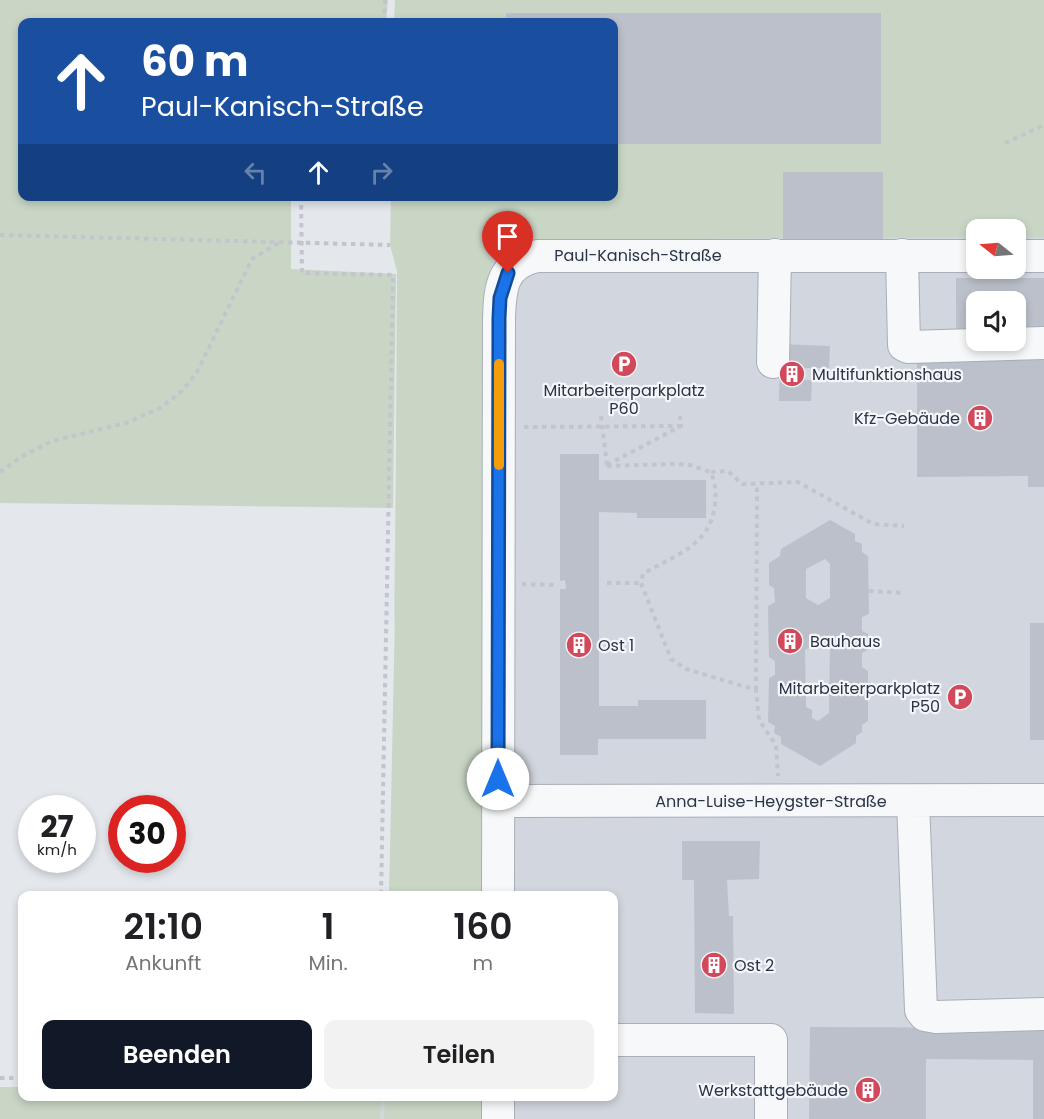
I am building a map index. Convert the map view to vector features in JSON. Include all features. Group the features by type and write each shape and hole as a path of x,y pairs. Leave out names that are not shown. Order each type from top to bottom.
{"street":[{"path":"773,362 776,255"},
{"path":"902,255 904,345 908,347 1044,343"},
{"name":"Paul-Kanisch-Straße","path":"498,891 500,298 504,280 512,268 523,260 537,256 966,256"},
{"path":"1026,256 1044,256"},
{"name":"Anna-Luise-Heygster-Straße","path":"498,801 1044,800"},
{"path":"913,801 921,1010 925,1015 936,1017 1044,1014"},
{"path":"618,1040 771,1040 771,1119"},
{"path":"498,1101 498,1119"}],"path":[{"path":"384,18 385,0"},
{"path":"1005,143 1044,125"},
{"path":"301,201 302,273 393,275 381,891"},
{"path":"0,235 390,245"},
{"path":"0,472 21,457 52,441 126,423 160,408 182,391 197,372 252,259 281,242"},
{"path":"601,416 607,466"},
{"path":"680,416 681,426"},
{"path":"516,428 681,426"},
{"path":"607,466 681,426"},
{"path":"607,466 683,465 710,472 729,471 742,484 798,482 868,522 904,526"},
{"path":"710,472 716,493 710,527 705,535 693,545 643,574 641,583 671,659 686,669 756,690"},
{"path":"757,485 756,690 759,720 776,745 778,800"},
{"path":"607,583 641,583"},
{"path":"869,591 903,592"},
{"path":"0,1078 18,1078"}],"shaded area":[{"path":"402,0 1044,0 1044,1119 380,1119 381,1101 618,1101 618,891 389,891 398,661 394,614 400,201 618,201 618,18 575,18"}],"green space":[{"path":"0,0 388,0 386,18 18,18 18,201 291,201 291,269 396,274 393,508 0,503"},
{"path":"395,0 1044,0 1044,237 1026,237 1026,219 966,219 966,237 509,240 492,260 484,891 389,891 395,616 397,271 390,245 391,201 618,201 618,18 394,18"},
{"path":"0,1087 18,1087 18,1101 382,1101 380,1119 0,1119"},
{"path":"385,1101 482,1101 482,1119 384,1119"}],"building":[{"path":"506,13 881,13 881,144 618,144 618,18 506,18"},
{"path":"783,172 883,172 883,239 783,239"},
{"path":"956,278 1044,278 1044,336 1026,337 1026,291 966,291 966,337 956,337"},
{"name":"Multifunktionshaus","path":"780,344 830,346 829,368 805,368 805,380 812,380 811,401 779,401"},
{"name":"Kfz-Gebäude","path":"917,359 1044,359 1044,487 1028,487 1028,476 917,477"},
{"name":"Ost 1","path":"560,454 599,454 599,480 706,480 706,518 637,518 637,513 599,512 599,706 638,706 638,700 706,700 706,739 598,739 598,755 560,755 560,589 566,589 565,580 560,581"},
{"name":"Bauhaus","path":"830,520 855,534 855,541 862,544 862,552 868,556 869,614 862,617 862,631 868,634 869,649 862,653 862,667 868,671 868,721 862,725 862,732 856,736 856,743 820,766 781,744 781,737 774,733 775,726 768,722 769,678 775,675 775,661 769,657 768,606 775,602 774,588 769,585 769,563 780,556 781,549","holes":["825,559 830,564 830,598 818,605 806,598 806,569","818,636 830,643 829,713 818,721 812,718 812,710 806,707 805,650 812,646 812,638"]},
{"path":"1030,623 1044,623 1044,740 1030,740"},
{"name":"Ost 2","path":"682,841 760,841 759,879 727,880 729,916 733,916 734,1014 695,1013 694,880 682,880"},
{"name":"Werkstattgebäude","path":"810,1027 1044,1028 1044,1119 1033,1119 1033,1060 926,1059 926,1119 809,1119"}],"slow traffic":[{"path":"499,364 499,465"}],"place":[{"name":"Mitarbeiterparkplatz P60","path":"624,364"},
{"name":"Multifunktionshaus","path":"792,374"},
{"name":"Kfz-Gebäude","path":"980,418"},
{"name":"Bauhaus","path":"790,641"},
{"name":"Ost 1","path":"579,645"},
{"name":"Mitarbeiterparkplatz P50","path":"960,697"},
{"name":"Ost 2","path":"714,965"},
{"name":"Werkstattgebäude","path":"868,1090"}],"route":[{"path":"498,779 499,318 501,289 508,273"}]}
